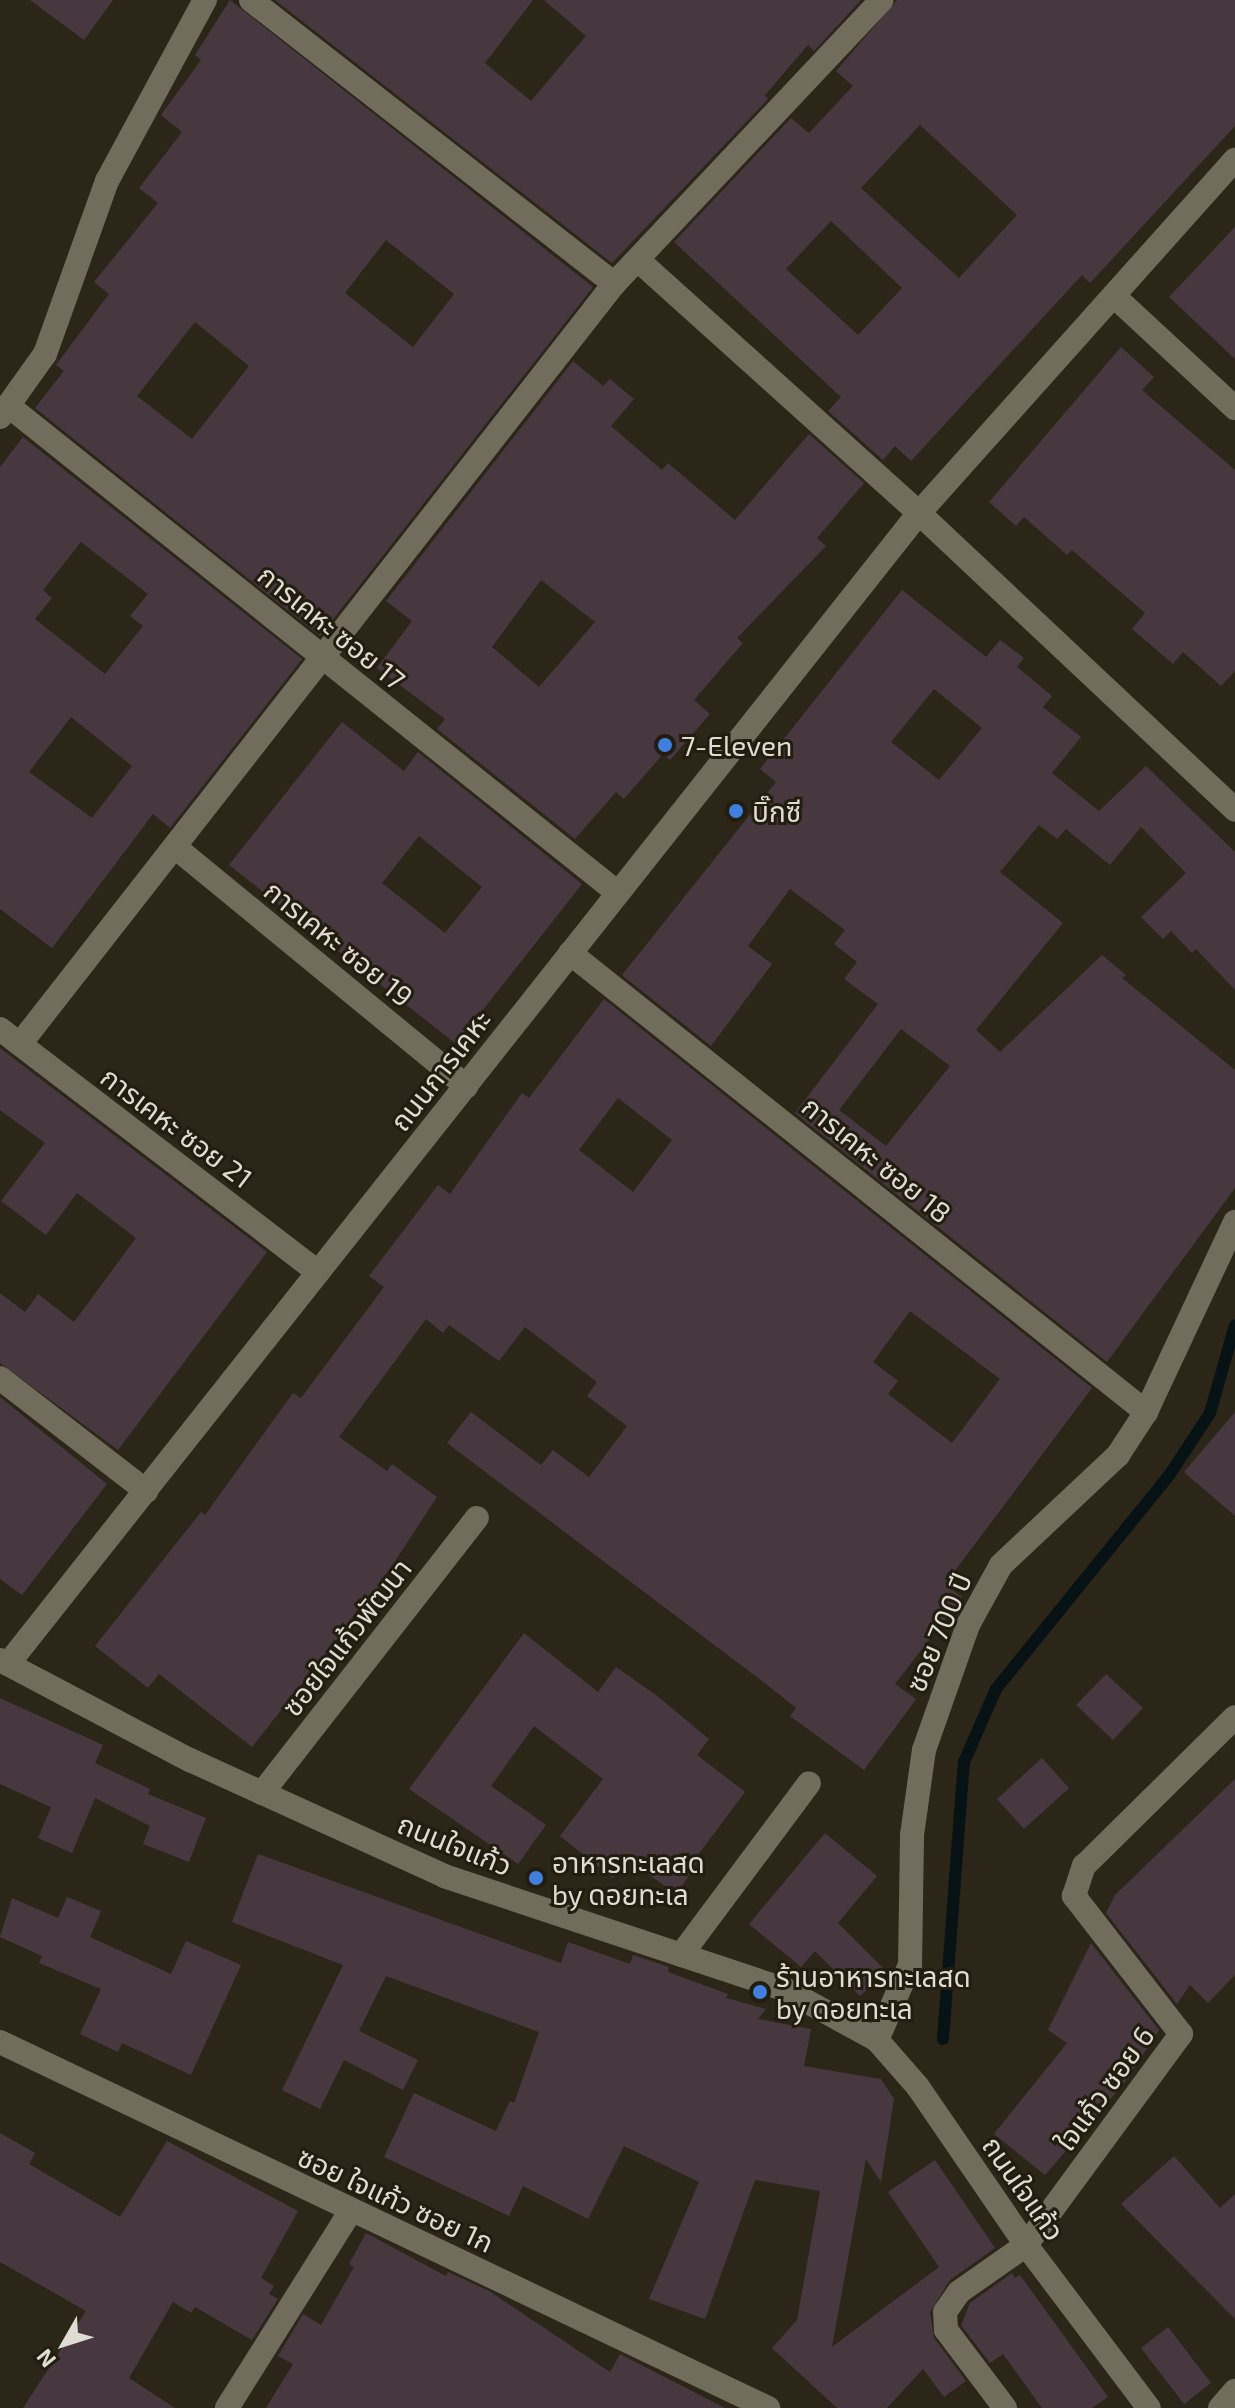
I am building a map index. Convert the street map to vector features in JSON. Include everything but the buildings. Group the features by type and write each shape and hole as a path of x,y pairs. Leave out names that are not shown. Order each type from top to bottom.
{"street":[{"path":"5,412 45,354 107,181 205,0"},
{"path":"251,0 614,284"},
{"path":"20,1044 614,284 882,0"},
{"name":"ถนนการเคหะ","path":"4,1662 146,1491 919,513 1235,160"},
{"path":"638,260 919,513 1235,810"},
{"path":"1114,296 1235,408"},
{"name":"การเคหะ ซอย 17","path":"5,412 618,893"},
{"name":"การเคหะ ซอย 19","path":"175,847 466,1086"},
{"name":"การเคหะ ซอย 18","path":"570,953 1146,1412"},
{"name":"การเคหะ ซอย 21","path":"0,1029 318,1272"},
{"name":"ซอย 700 ปี","path":"877,2040 910,1965 912,1835 924,1750 968,1625 1001,1565 1102,1472 1146,1412 1235,1222"},
{"path":"0,1378 146,1491"},
{"name":"ซอยใจแก้วพัฒนา","path":"262,1793 477,1518"},
{"name":"ถนนใจแก้ว","path":"4,1662 262,1793 444,1876 786,1990 877,2040 918,2087 1026,2245 1149,2408"},
{"name":"ใจแก้ว ซอย 6","path":"1026,2245 1181,2034 1074,1896 1084,1866 1235,1717"},
{"path":"681,1955 809,1783"},
{"name":"ซอย ใจแก้ว ซอย 1ก","path":"0,2042 350,2212 768,2408"},
{"path":"227,2408 350,2212"},
{"path":"1005,2408 946,2330 945,2312 959,2292 1026,2245"},
{"path":"1220,2408 1235,2391"}],"waterway":[{"path":"943,2039 964,1762 996,1689 1170,1474 1210,1413 1235,1325"}],"place":[{"name":"7-Eleven","path":"665,745"},
{"name":"บิ๊กซี","path":"736,811"},
{"name":"อาหารทะเลสด by ดอยทะเล","path":"536,1878"},
{"name":"ร้านอาหารทะเลสด by ดอยทะเล","path":"760,1992"}]}
